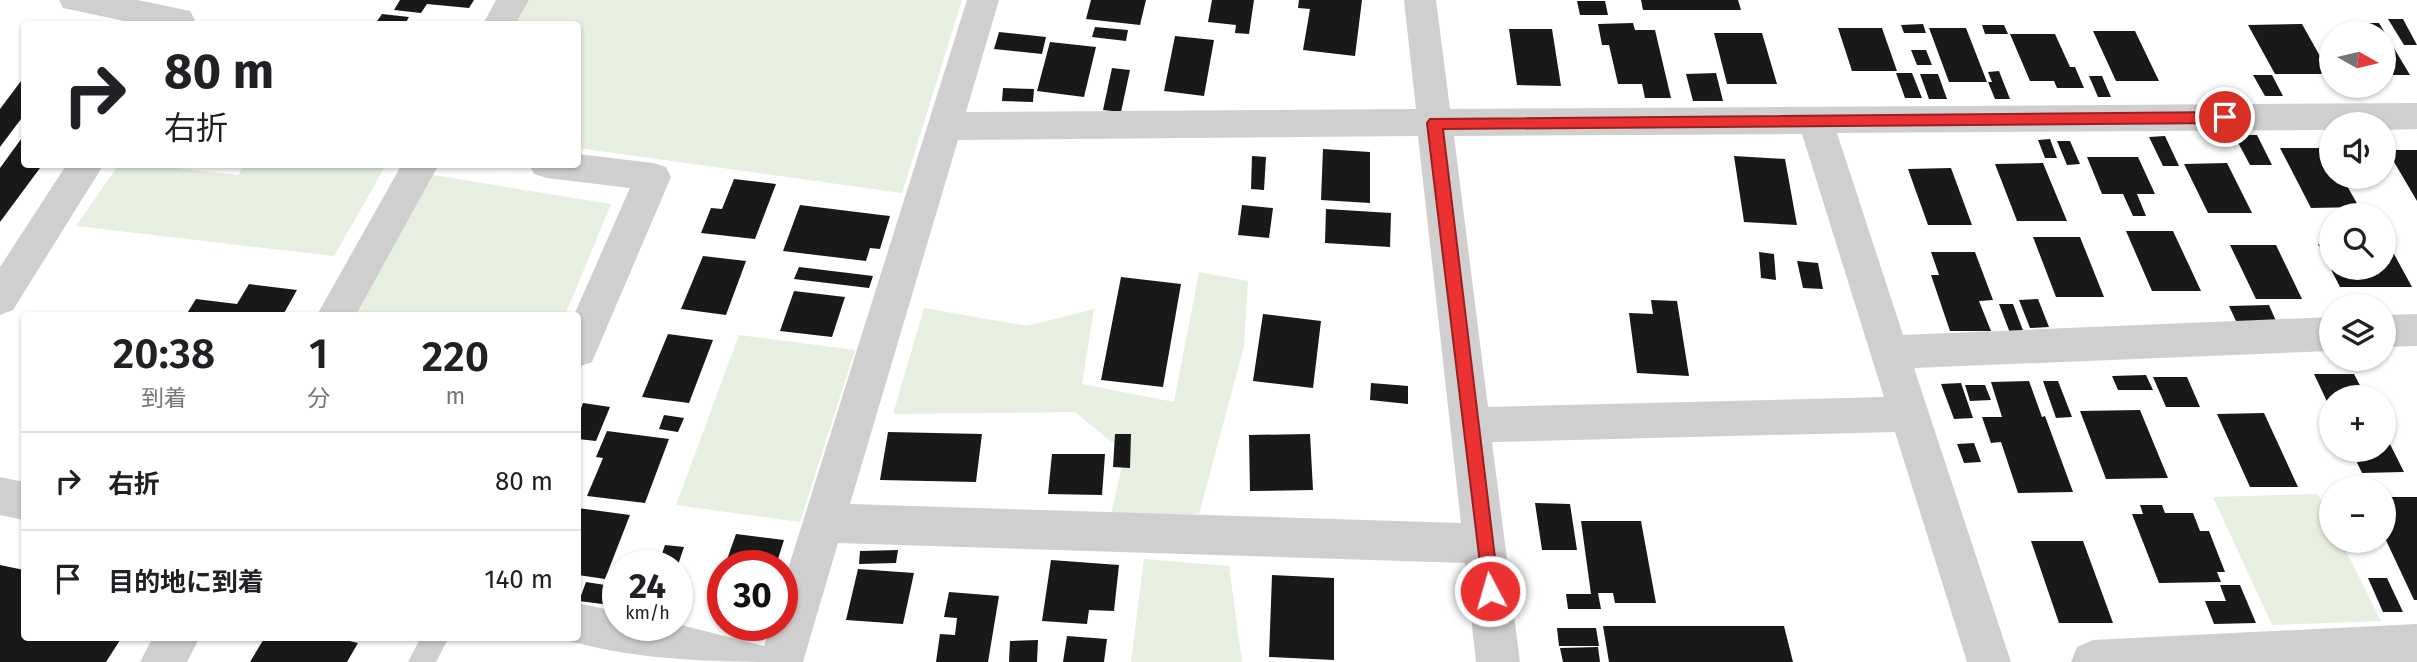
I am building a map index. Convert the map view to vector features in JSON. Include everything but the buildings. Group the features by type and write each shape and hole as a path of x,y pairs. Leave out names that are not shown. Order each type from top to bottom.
{"street":[{"path":"75,0 182,15"},
{"path":"501,21 513,0"},
{"path":"781,662 983,0"},
{"path":"1420,0 1499,662"},
{"path":"944,127 2417,116"},
{"path":"1815,121 1989,662"},
{"path":"0,299 83,168"},
{"path":"338,312 419,168"},
{"path":"580,168 653,177 581,343"},
{"path":"2396,331 2417,330"},
{"path":"1890,352 2319,334"},
{"path":"1470,425 1909,414"},
{"path":"0,496 21,500"},
{"path":"823,523 1485,544"},
{"path":"581,625 751,662"},
{"path":"162,662 175,641"},
{"path":"2093,662 2204,659 2417,645"}],"lane":[{"path":"421,662 434,641"}],"green space":[{"path":"527,0 962,0 902,193 581,148 581,21 516,21"},
{"path":"116,168 175,168 238,175 243,168 384,168 334,256 76,226"},
{"path":"433,175 611,204 566,312 358,312"},
{"path":"1199,272 1248,281 1244,346 1199,514 1111,515 1125,453 1075,412 893,414 924,308 1027,326 1094,309 1082,384 1174,402"},
{"path":"739,335 855,350 800,522 676,505"},
{"path":"2318,494 2319,553 2347,553 2381,621 2272,625 2213,497"},
{"path":"1144,559 1229,566 1242,662 1131,662"}],"route":[{"path":"1490,591 1435,123 2225,117"}]}
